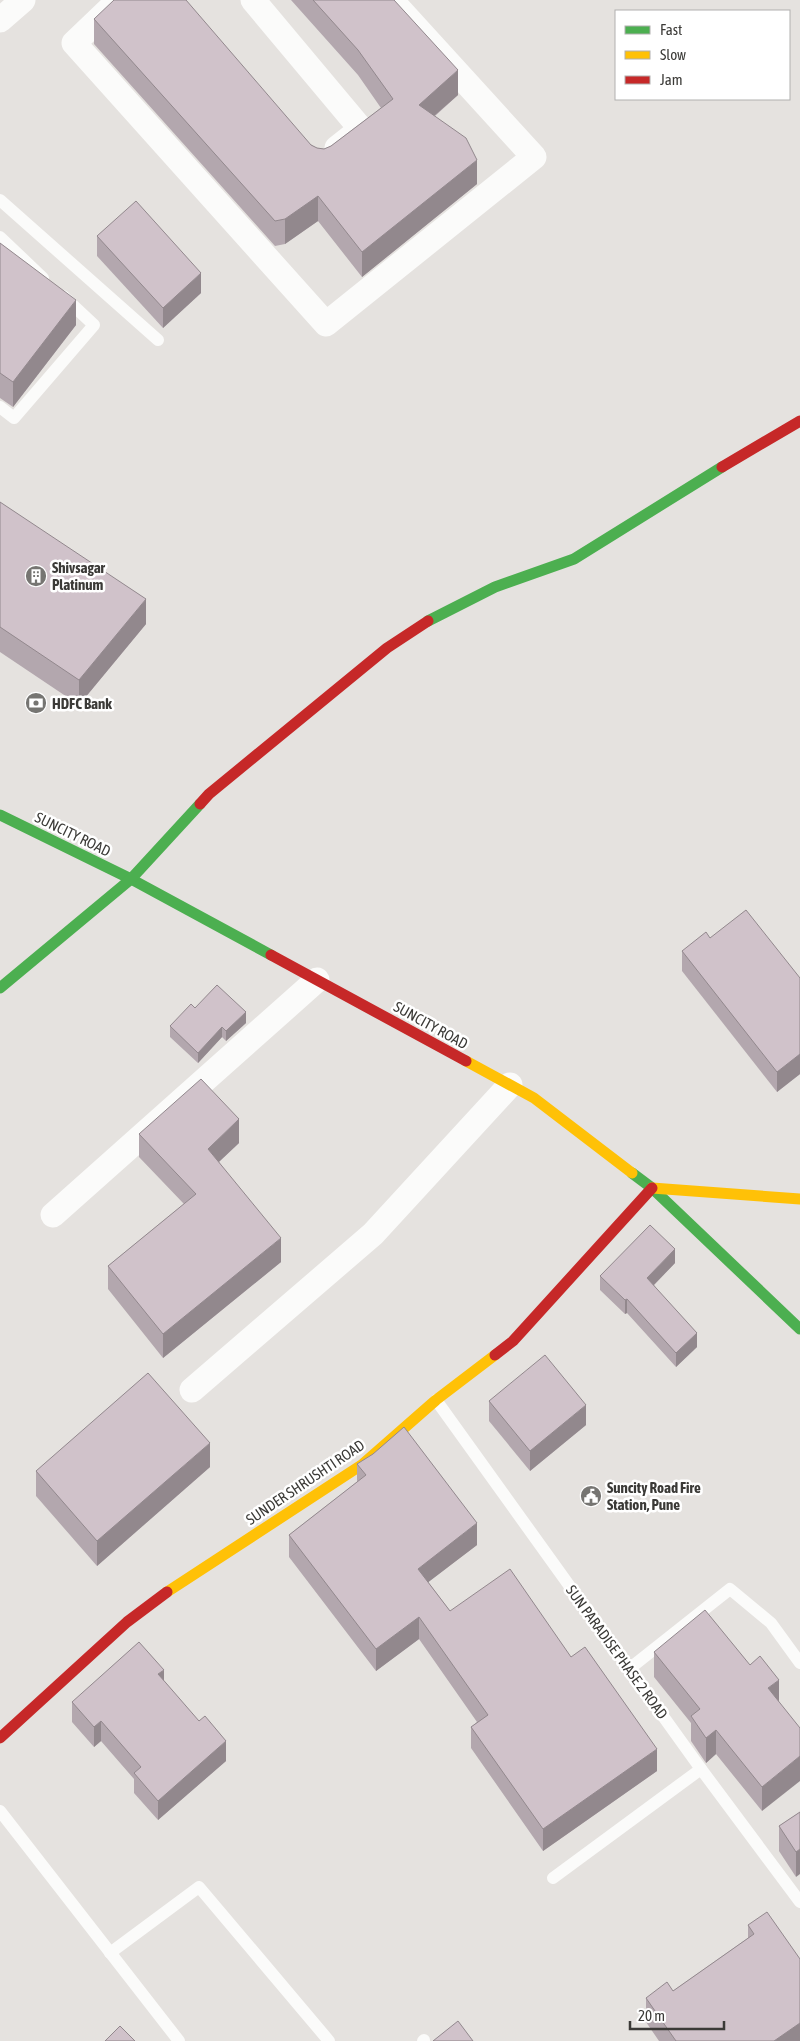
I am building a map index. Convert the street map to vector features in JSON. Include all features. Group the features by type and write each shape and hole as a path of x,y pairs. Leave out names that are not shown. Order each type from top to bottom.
{"street":[{"path":"0,20 23,0"},
{"path":"119,0 74,43 326,324 534,157 391,0"},
{"path":"254,0 361,129 322,160 316,153"},
{"path":"0,988 131,879 209,794 387,648 439,614 486,592 574,559 728,463 800,421"},
{"name":"SUNCITY ROAD","path":"0,815 131,879 534,1098 652,1188 800,1329"},
{"path":"53,1215 317,980"},
{"path":"192,1390 373,1234 510,1085"},
{"path":"652,1188 800,1199"},
{"name":"SUNDER SHRUSHTI ROAD","path":"0,1738 127,1622 172,1588 363,1464 436,1400 513,1341 652,1188"}],"lane":[{"path":"0,200 158,340"},
{"path":"0,237 94,325 14,418 0,407"},
{"name":"SUN PARADISE PHASE 2 ROAD","path":"436,1400 800,1902"},
{"path":"630,1669 730,1589 771,1623 800,1663"},
{"path":"553,1878 701,1768"},
{"path":"0,1811 179,2041"},
{"path":"110,1953 199,1887 330,2041"}],"building":[{"path":"114,0 186,0 311,145 324,149 331,146 393,99 358,50 313,0 394,0 458,70 419,105 466,138 477,160 362,252 318,196 285,219 275,221 94,19"},
{"path":"136,201 201,273 163,308 97,236"},
{"path":"0,243 76,300 13,382 0,373"},
{"name":"Shivsagar Platinum","path":"0,502 146,599 79,680 0,627"},
{"path":"746,910 800,978 800,1054 777,1072 682,951 706,932 710,938"},
{"path":"217,985 246,1012 226,1031 222,1027 198,1053 170,1026 191,1004 195,1008"},
{"path":"201,1079 239,1119 208,1149 281,1238 163,1334 108,1266 196,1194 139,1134"},
{"path":"650,1225 675,1249 647,1278 697,1333 676,1353 627,1299 625,1300 600,1276"},
{"path":"545,1355 586,1405 530,1451 489,1401"},
{"path":"148,1373 210,1443 97,1541 36,1471"},
{"path":"404,1427 477,1523 418,1569 450,1611 510,1569 571,1657 585,1647 657,1749 543,1829 471,1727 488,1715 419,1617 376,1649 289,1535 366,1475 357,1464 373,1454"},
{"path":"705,1610 750,1665 760,1656 779,1680 768,1688 800,1728 800,1756 762,1787 716,1730 706,1738 691,1716 700,1709 654,1652"},
{"path":"139,1642 164,1670 158,1674 199,1721 205,1716 226,1741 158,1801 134,1773 141,1767 101,1721 94,1727 72,1702"},
{"path":"800,1812 800,1849 796,1852 779,1826"},
{"path":"767,1912 800,1959 800,2023 774,2041 676,2041 646,1998 667,1982 673,1991 754,1934 748,1925"},
{"path":"458,2021 473,2041 433,2041"},
{"path":"120,2026 135,2041 105,2041"}],"traffic: fast":[{"path":"428,621 495,587 574,559 722,467"},
{"path":"0,988 131,879 200,804"},
{"path":"0,815 131,879 271,955"},
{"path":"632,1173 652,1188 800,1329"}],"traffic: slow":[{"path":"466,1061 534,1098 632,1173"},
{"path":"652,1188 800,1199"},
{"path":"167,1592 363,1464 436,1400 495,1355"}],"traffic: jam":[{"path":"722,467 800,421"},
{"path":"200,804 209,794 387,648 428,621"},
{"path":"271,955 466,1061"},
{"path":"495,1355 513,1341 652,1188"},
{"path":"0,1738 127,1622 167,1592"}],"place":[{"name":"Shivsagar Platinum","path":"36,576"},
{"name":"HDFC Bank","path":"36,703"},
{"name":"Suncity Road Fire Station, Pune","path":"591,1496"}]}
